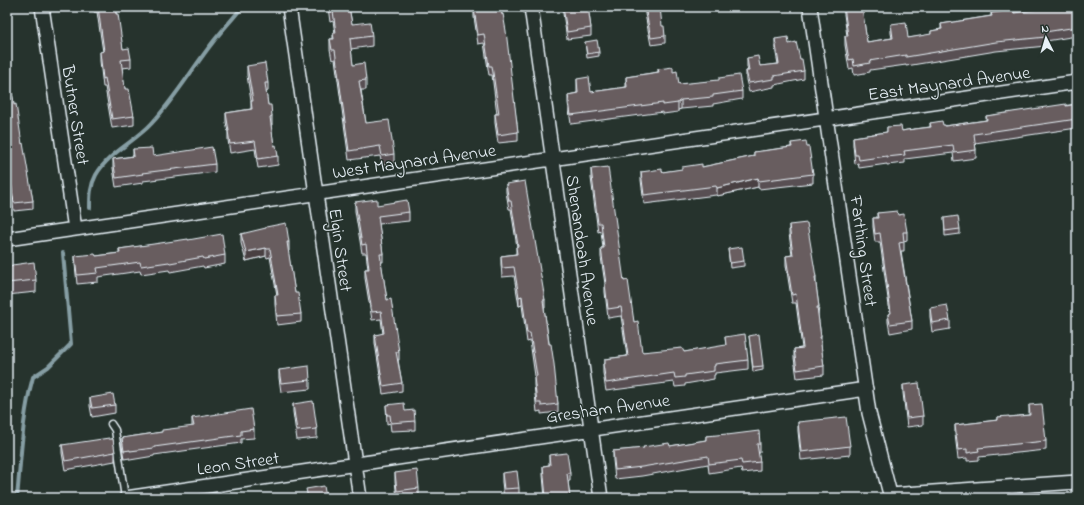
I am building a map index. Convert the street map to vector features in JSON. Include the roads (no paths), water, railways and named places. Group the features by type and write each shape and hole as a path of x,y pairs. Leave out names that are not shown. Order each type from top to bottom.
{"street":[{"name":"Butner Street","path":"42,7 75,229"},
{"name":"Elgin Street","path":"288,7 360,498"},
{"name":"Shenandoah Avenue","path":"531,7 601,498"},
{"name":"Farthing Street","path":"810,7 869,413 890,497"},
{"name":"East Maynard Avenue","path":"826,118 1077,82"},
{"name":"West Maynard Avenue","path":"7,239 826,118"},
{"name":"Gresham Avenue","path":"355,464 866,389"},
{"name":"Leon Street","path":"125,498 355,464"},
{"path":"890,497 1077,482"}],"lane":[{"path":"111,424 115,430 125,498"}],"waterway":[{"path":"90,208 91,187 101,167 115,153 138,136 152,123 168,104 213,42 242,7"},
{"path":"17,498 24,422 33,377 48,367 71,344 63,253"}]}
